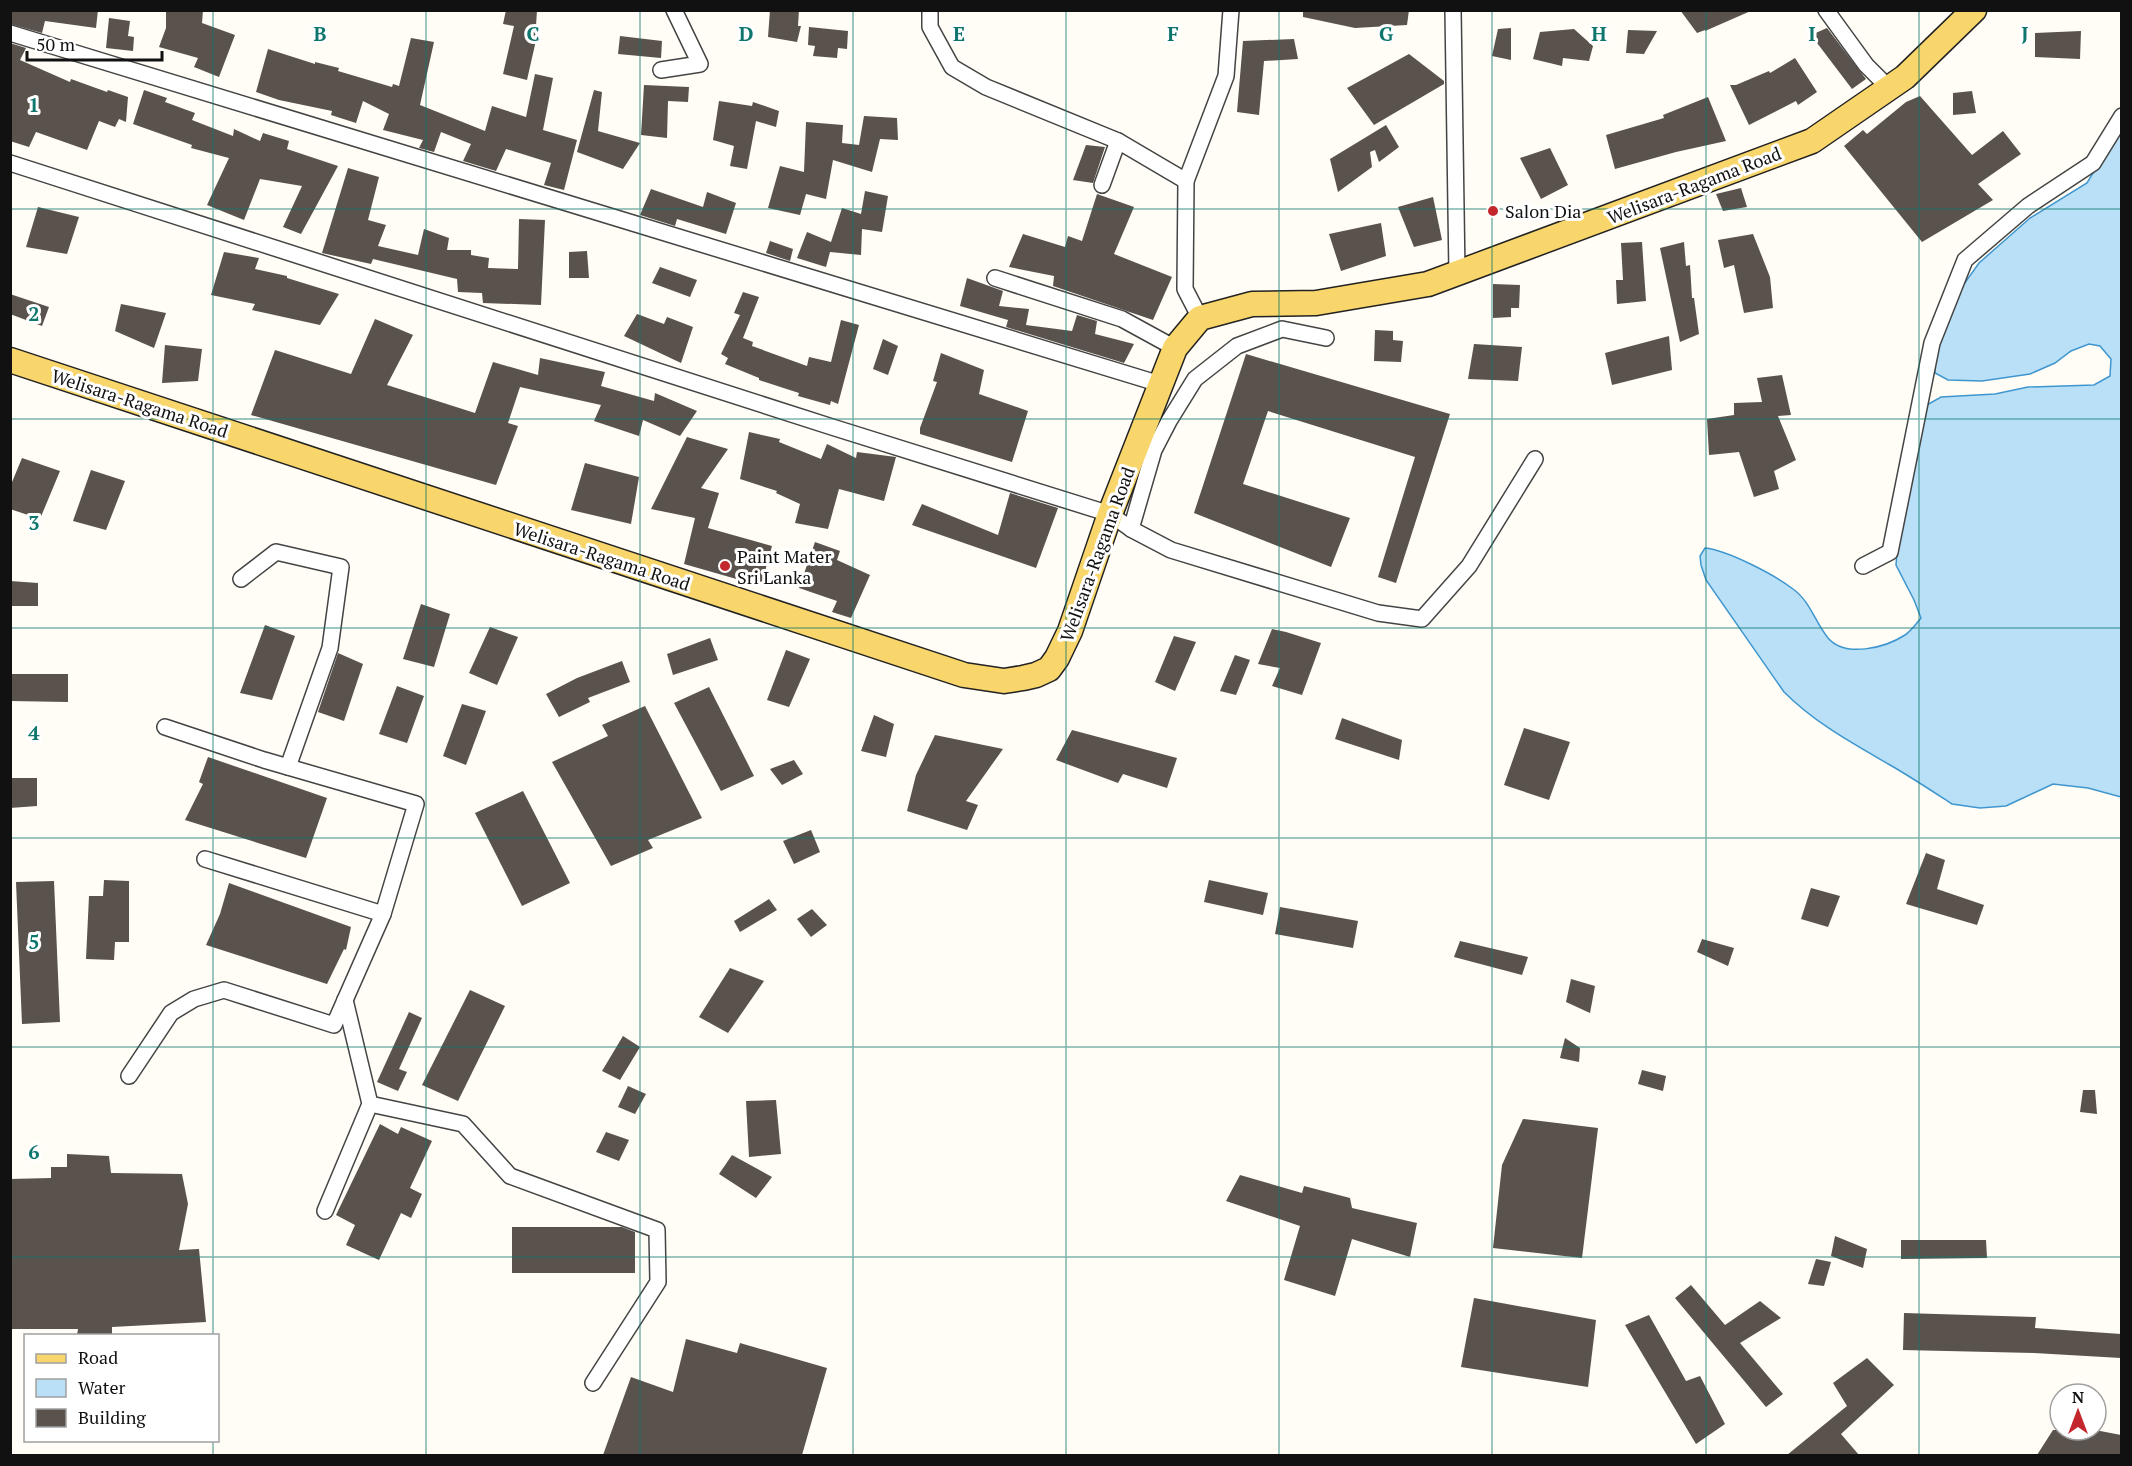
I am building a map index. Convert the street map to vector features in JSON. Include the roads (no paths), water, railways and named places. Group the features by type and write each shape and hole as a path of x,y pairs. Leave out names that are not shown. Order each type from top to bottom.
{"main road":[{"name":"Welisara-Ragama Road","path":"10,360 946,670 1004,681 1036,675 1049,669 1057,658 1070,631 1110,514 1175,348 1200,318 1252,304 1316,303 1428,284 1812,141 1905,77 1974,10"}],"street":[{"path":"661,70 700,64 674,10"},
{"path":"930,10 930,27 952,67 986,87 1118,141 1186,181"},
{"path":"1200,318 1185,289 1186,181 1226,76 1231,10"},
{"path":"1453,10 1457,274"},
{"path":"1826,10 1866,66 1889,88"},
{"path":"10,33 1160,384"},
{"path":"1863,566 1890,552 1932,344 1965,260 2028,206 2093,163 2121,116"},
{"path":"1102,185 1118,141"},
{"path":"10,163 1110,514 1131,529 1171,550 1378,613 1422,619 1469,566 1535,459"},
{"path":"995,278 1122,319 1175,348"},
{"path":"1131,529 1154,450 1168,421 1195,379 1236,346 1282,329 1326,338"},
{"path":"241,579 276,552 341,567 330,648 288,767"},
{"path":"129,1076 171,1013 194,999 224,990 334,1025 383,914 416,804 288,767 165,727"},
{"path":"206,859 383,914"},
{"path":"325,1210 370,1104 345,1000"},
{"path":"370,1104 463,1124 510,1176 657,1230 658,1282 593,1383"}],"water":[{"path":"2121,126 2121,797 2088,788 2053,784 2006,806 1980,808 1952,804 1834,732 1784,692 1706,580 1700,556 1705,548 1726,553 1785,583 1804,599 1828,638 1844,648 1865,649 1887,644 1905,635 1911,629 1921,618 1896,565 1925,406 1941,397 1995,394 2028,387 2094,385 2110,376 2111,359 2100,346 2089,344 2071,351 2055,363 2030,374 1982,381 1948,380 1935,373 1934,359 1954,298 1979,263 2030,218 2087,183"}],"place":[{"name":"Salon Dia","path":"1493,211"},
{"name":"Paint Mater Sri Lanka","path":"725,566"}]}
